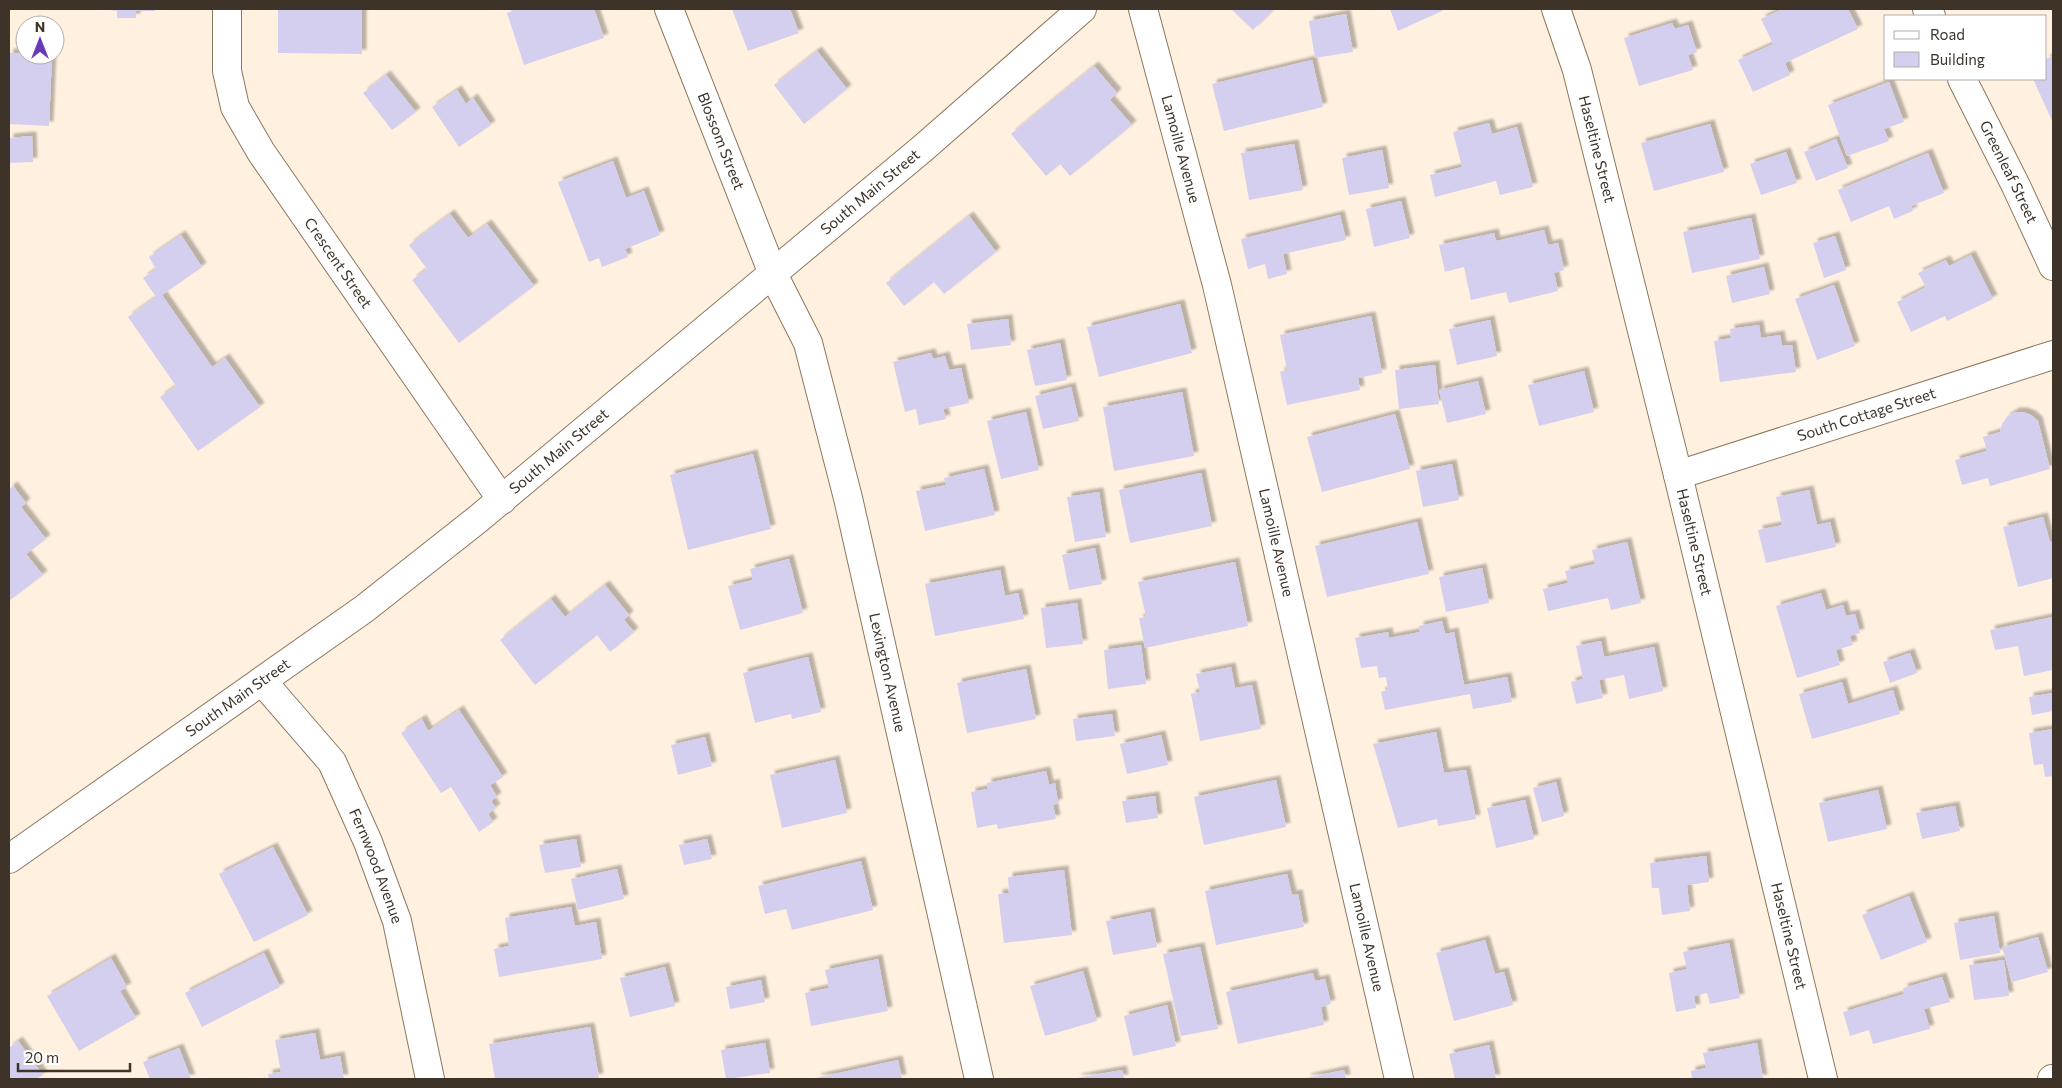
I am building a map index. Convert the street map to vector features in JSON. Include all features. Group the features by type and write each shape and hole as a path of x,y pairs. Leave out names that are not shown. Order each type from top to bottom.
{"street":[{"name":"Crescent Street","path":"226,9 227,71 235,107 261,152 502,500"},
{"name":"Blossom Street","path":"669,9 773,274"},
{"name":"South Main Street","path":"9,859 364,610 502,500 773,274 922,149 1082,9"},
{"name":"Lamoille Avenue","path":"1143,9 1217,285 1399,1079"},
{"name":"Haseltine Street","path":"1556,9 1577,70 1678,474 1823,1079"},
{"name":"Greenleaf Street","path":"1963,80 2016,186 2053,266"},
{"name":"Lexington Avenue","path":"773,274 808,343 843,480 979,1079"},
{"name":"South Cottage Street","path":"1678,474 2053,355"},
{"name":"Fernwood Avenue","path":"262,681 332,762 368,842 397,921 430,1079"}],"building":[{"path":"109,9 155,9 155,11 136,11 136,18 117,18 117,11"},
{"path":"278,9 362,9 362,54 278,53"},
{"path":"519,9 594,9 604,38 524,65 507,13"},
{"path":"732,9 790,9 799,33 748,51"},
{"path":"1231,9 1274,9 1253,30"},
{"path":"1390,9 1442,9 1442,11 1398,31"},
{"path":"1783,9 1848,9 1858,29 1785,63 1790,75 1753,92 1738,60 1773,44 1761,19"},
{"path":"1346,14 1353,52 1315,58 1309,21"},
{"path":"1672,23 1675,29 1688,25 1697,52 1688,55 1693,70 1639,86 1624,38"},
{"path":"817,51 847,89 804,124 774,85"},
{"path":"9,53 15,53 15,65 52,65 49,126 9,124"},
{"path":"2053,56 2053,123 2033,80 2047,80 2047,59"},
{"path":"1312,60 1323,107 1224,131 1212,84"},
{"path":"1094,66 1117,93 1110,100 1132,125 1070,176 1060,164 1046,176 1011,134"},
{"path":"386,75 416,112 392,130 363,93"},
{"path":"1889,82 1904,122 1884,129 1889,141 1847,156 1828,105"},
{"path":"457,90 466,104 473,98 491,125 459,147 432,107"},
{"path":"1489,123 1492,134 1517,127 1533,187 1500,195 1496,181 1435,197 1430,175 1462,167 1453,132"},
{"path":"1710,124 1724,172 1654,191 1641,143"},
{"path":"32,136 33,162 9,163 9,138"},
{"path":"1836,139 1848,168 1816,181 1804,152"},
{"path":"1294,144 1303,190 1249,200 1241,153"},
{"path":"1382,150 1389,188 1349,195 1342,158"},
{"path":"1786,152 1797,183 1761,195 1750,164"},
{"path":"1928,153 1944,193 1911,206 1913,211 1894,219 1889,206 1851,222 1838,190"},
{"path":"613,161 626,198 644,191 660,235 625,249 628,257 602,267 599,258 589,262 558,182"},
{"path":"1401,201 1410,238 1374,247 1366,209"},
{"path":"450,214 468,238 487,224 534,286 459,343 412,280 427,269 409,245"},
{"path":"1340,215 1346,240 1283,254 1287,274 1268,279 1265,264 1248,269 1241,239"},
{"path":"969,216 996,252 944,294 934,282 904,306 886,283"},
{"path":"1751,218 1760,259 1692,273 1683,232"},
{"path":"1544,230 1548,245 1558,243 1564,270 1554,273 1558,291 1509,303 1506,292 1471,300 1464,267 1445,272 1439,245 1494,233 1496,241"},
{"path":"181,235 202,267 162,295 212,367 225,358 260,407 198,451 160,397 176,386 128,317 156,297 143,278 156,269 149,257"},
{"path":"1835,236 1846,270 1824,278 1813,243"},
{"path":"1971,255 1993,299 1947,321 1945,316 1911,332 1897,302 1926,287 1918,273 1946,260 1949,266"},
{"path":"1764,267 1770,294 1732,303 1726,276"},
{"path":"1834,285 1855,346 1817,360 1795,299"},
{"path":"1180,304 1192,353 1099,377 1087,327"},
{"path":"1371,316 1382,373 1358,378 1360,390 1287,405 1280,372 1287,370 1280,335"},
{"path":"1008,319 1011,345 971,350 967,324"},
{"path":"1490,320 1497,356 1457,365 1449,329"},
{"path":"1759,325 1761,338 1780,335 1782,346 1792,345 1796,372 1720,382 1714,341 1731,338 1730,329"},
{"path":"1060,343 1067,380 1035,386 1027,350"},
{"path":"931,353 933,359 945,356 949,370 961,368 969,403 943,409 946,419 919,425 916,409 905,412 893,362"},
{"path":"1435,365 1439,404 1399,409 1395,370"},
{"path":"1584,371 1594,412 1539,426 1528,385"},
{"path":"1478,381 1486,414 1447,423 1439,390"},
{"path":"1071,387 1079,421 1043,429 1035,396"},
{"path":"1182,392 1194,456 1114,471 1103,407"},
{"path":"1026,412 1039,470 1001,479 987,421"},
{"path":"2015,412 2031,415 2038,421 2050,469 1990,486 1988,478 1962,485 1955,460 1987,451 1983,437 2000,432 2002,424 2007,417"},
{"path":"1395,414 1410,469 1322,492 1307,437"},
{"path":"753,454 771,529 688,550 670,475"},
{"path":"1452,464 1459,500 1423,507 1416,471"},
{"path":"984,469 995,515 925,531 916,491 946,485 944,478"},
{"path":"1201,473 1212,526 1130,543 1119,490"},
{"path":"13,486 26,503 21,507 46,539 26,554 43,575 9,601 9,489"},
{"path":"1809,490 1817,525 1830,522 1836,547 1766,563 1758,530 1782,525 1776,497"},
{"path":"1099,492 1106,537 1075,542 1067,497"},
{"path":"2043,517 2050,542 2053,541 2053,578 2018,587 2003,527"},
{"path":"1417,522 1429,574 1327,597 1315,546"},
{"path":"1627,542 1641,603 1611,610 1608,598 1548,611 1543,589 1568,583 1565,571 1595,564 1592,550"},
{"path":"1095,548 1102,584 1069,590 1062,555"},
{"path":"789,559 803,613 740,630 728,586 753,580 750,569"},
{"path":"1235,562 1248,626 1145,648 1139,618 1146,617 1138,582"},
{"path":"1482,568 1489,603 1446,612 1439,577"},
{"path":"1000,570 1005,596 1018,593 1024,619 935,636 925,584"},
{"path":"605,585 629,615 624,620 634,632 610,652 597,635 535,685 500,640 551,599 565,617"},
{"path":"1821,593 1826,610 1843,605 1846,616 1855,614 1860,633 1850,636 1853,645 1836,650 1840,665 1797,678 1776,606"},
{"path":"1077,603 1083,644 1046,648 1041,608"},
{"path":"2053,617 2053,670 2024,676 2018,646 1995,650 1990,630"},
{"path":"1442,621 1445,634 1454,632 1464,685 1507,677 1512,702 1473,709 1470,694 1385,710 1381,692 1388,690 1386,677 1379,678 1377,666 1361,668 1355,638 1388,632 1389,638 1420,632 1419,626"},
{"path":"1601,641 1604,657 1654,647 1663,691 1629,699 1624,675 1599,680 1603,698 1576,704 1571,682 1583,679 1576,646"},
{"path":"1141,645 1146,684 1108,689 1104,650"},
{"path":"1910,653 1917,673 1890,683 1883,662"},
{"path":"808,657 821,712 792,719 791,714 755,723 743,673"},
{"path":"1231,667 1235,688 1252,685 1261,729 1200,741 1191,694 1200,692 1196,674"},
{"path":"1026,669 1036,719 967,733 957,683"},
{"path":"1842,682 1848,704 1893,690 1900,714 1812,739 1799,694"},
{"path":"2053,693 2053,711 2032,715 2029,697"},
{"path":"459,710 503,777 490,785 497,797 491,801 496,808 488,814 493,822 479,832 451,787 441,793 401,733 422,719 428,731"},
{"path":"1112,714 1115,736 1076,741 1073,719"},
{"path":"2053,729 2053,776 2045,777 2043,764 2034,765 2029,733"},
{"path":"1436,732 1444,773 1466,770 1476,819 1438,826 1437,819 1398,828 1373,744"},
{"path":"1161,735 1168,765 1127,774 1120,744"},
{"path":"705,737 712,766 678,775 671,745"},
{"path":"835,760 847,813 782,828 770,775"},
{"path":"1046,771 1049,785 1055,783 1058,803 1053,805 1056,819 998,829 997,824 977,828 971,792 988,789 987,783"},
{"path":"1276,780 1286,827 1204,845 1194,797"},
{"path":"1556,782 1564,816 1542,822 1533,788"},
{"path":"1878,790 1887,829 1828,842 1819,803"},
{"path":"1155,796 1158,818 1126,823 1122,801"},
{"path":"1525,800 1534,839 1496,848 1487,808"},
{"path":"1955,806 1960,831 1922,839 1916,813"},
{"path":"576,839 581,867 545,873 539,845"},
{"path":"707,839 712,859 684,865 679,845"},
{"path":"273,847 308,915 254,942 219,874"},
{"path":"1706,856 1709,882 1687,885 1690,911 1662,915 1659,888 1652,888 1650,863"},
{"path":"861,861 873,910 792,930 786,909 765,914 758,886"},
{"path":"617,869 624,899 578,910 571,879"},
{"path":"1064,870 1072,935 1004,943 998,894 1009,893 1008,877"},
{"path":"1287,874 1292,895 1298,894 1304,927 1216,945 1205,891"},
{"path":"1909,896 1927,942 1881,960 1862,915"},
{"path":"571,907 575,926 596,922 602,959 499,977 494,949 509,946 505,918"},
{"path":"1150,912 1157,947 1113,955 1106,921"},
{"path":"1994,916 2000,953 1960,960 1954,923"},
{"path":"2038,937 2048,972 2012,982 2002,947"},
{"path":"1485,940 1495,974 1504,972 1513,1005 1454,1021 1436,953"},
{"path":"1729,943 1740,998 1710,1004 1707,993 1694,996 1696,1008 1676,1012 1669,973 1687,969 1683,952"},
{"path":"1200,947 1218,1029 1181,1036 1163,954"},
{"path":"264,953 280,987 202,1027 185,993"},
{"path":"111,958 127,987 120,991 136,1018 79,1051 47,996"},
{"path":"878,959 888,1011 811,1026 805,993 829,988 825,970"},
{"path":"2004,960 2009,996 1974,1000 1969,965"},
{"path":"665,967 675,1006 630,1017 620,978"},
{"path":"1083,971 1097,1021 1045,1036 1030,986"},
{"path":"1313,973 1315,981 1325,979 1331,1004 1321,1007 1324,1025 1238,1044 1226,992"},
{"path":"1942,977 1950,1002 1924,1009 1930,1029 1873,1044 1869,1030 1850,1036 1843,1012 1904,994 1903,988"},
{"path":"761,980 765,1002 730,1009 726,987"},
{"path":"1167,1005 1176,1046 1133,1056 1124,1016"},
{"path":"590,1027 599,1078 495,1079 489,1044"},
{"path":"315,1033 320,1060 340,1056 344,1079 269,1079 268,1074 281,1072 275,1040"},
{"path":"18,1041 43,1075 36,1079 9,1079 9,1048"},
{"path":"765,1043 770,1073 726,1079 721,1050"},
{"path":"1757,1043 1763,1079 1692,1079 1691,1071 1706,1068 1703,1053"},
{"path":"1489,1045 1496,1079 1455,1079 1449,1054"},
{"path":"179,1048 191,1079 150,1079 143,1062"},
{"path":"898,1060 902,1079 816,1079 816,1078"},
{"path":"1122,1070 1124,1079 1077,1079 1077,1078"},
{"path":"1344,1070 1346,1079 1306,1079 1306,1078"}]}
